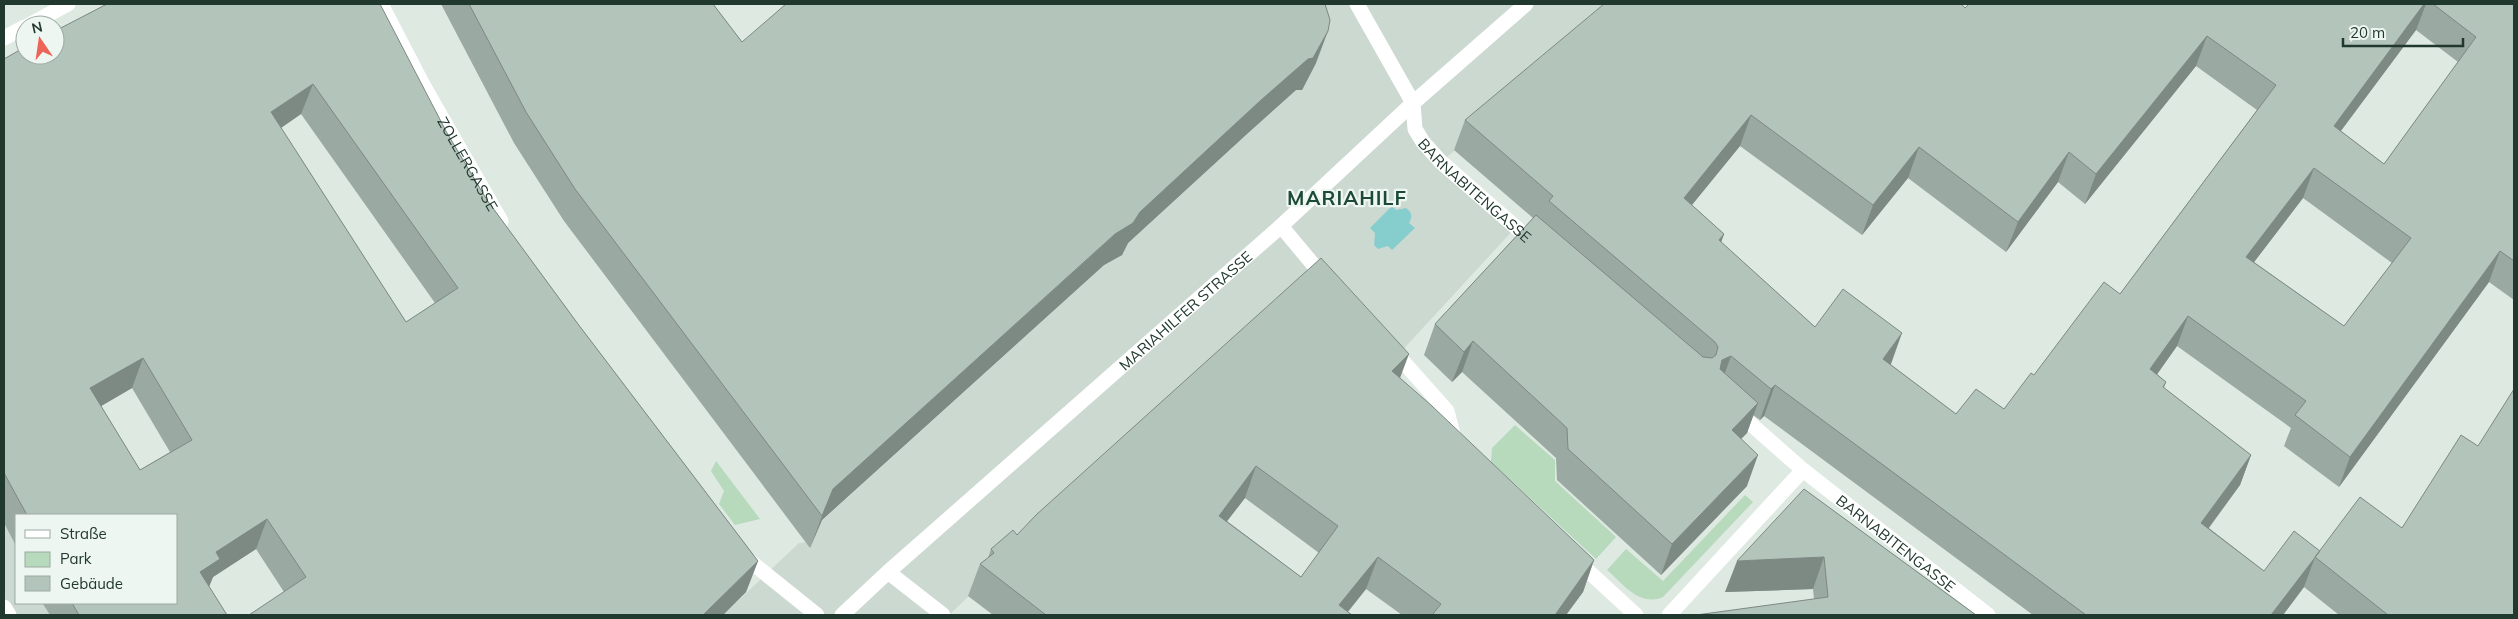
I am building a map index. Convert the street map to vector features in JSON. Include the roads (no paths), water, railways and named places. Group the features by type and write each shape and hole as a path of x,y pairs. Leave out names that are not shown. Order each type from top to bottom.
{"street":[{"path":"48,15 68,4"},
{"name":"ZOLLERGASSE","path":"381,4 479,186 510,234"},
{"path":"1358,4 1413,103"},
{"name":"MARIAHILFER STRASSE","path":"842,615 888,572 1281,226 1413,103 1526,4"},
{"name":"BARNABITENGASSE","path":"1413,103 1416,129 1423,142 1440,162 1545,252"},
{"path":"1281,226 1336,291"},
{"path":"1384,340 1447,412 1456,449 1464,456"},
{"name":"BARNABITENGASSE","path":"1724,401 1803,470 1988,615"},
{"path":"1669,615 1803,470"},
{"path":"734,545 739,553 817,615"},
{"path":"1564,549 1636,615"},
{"path":"888,572 943,615"},
{"path":"4,607 9,615"}],"water":[{"path":"1392,206 1396,210 1406,208 1411,213 1409,223 1415,228 1392,250 1388,246 1378,249 1374,245 1375,233 1370,228"}],"district":[{"name":"MARIAHILF","path":"1347,197"}]}
